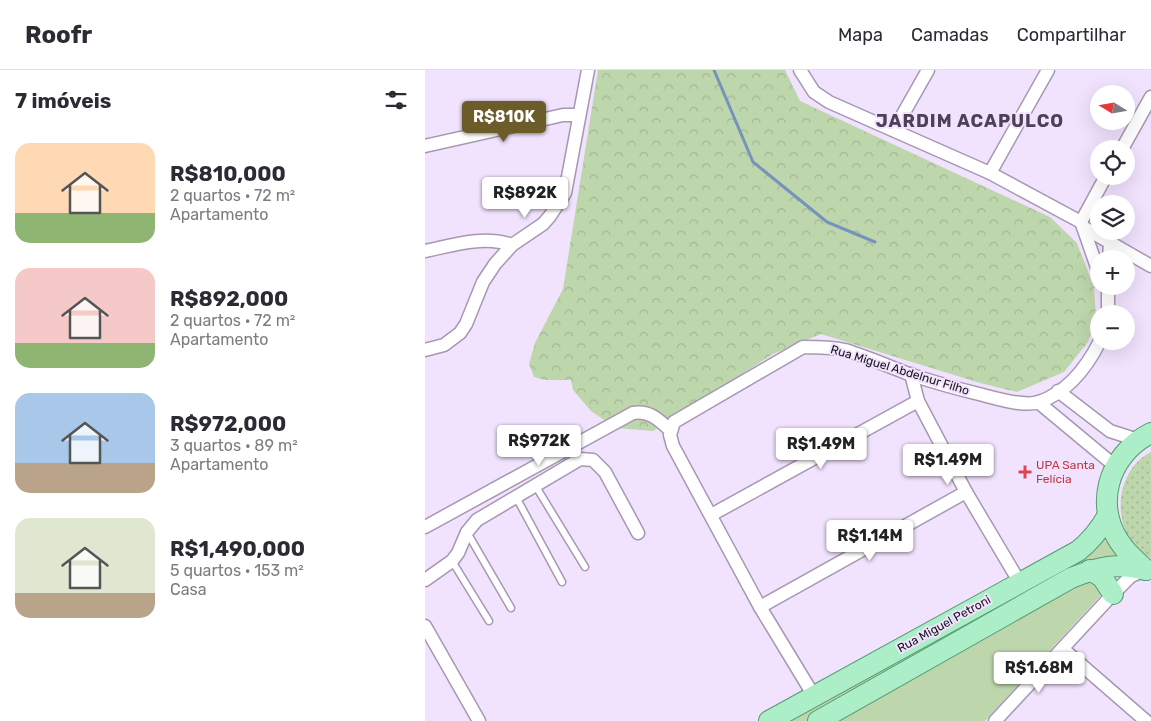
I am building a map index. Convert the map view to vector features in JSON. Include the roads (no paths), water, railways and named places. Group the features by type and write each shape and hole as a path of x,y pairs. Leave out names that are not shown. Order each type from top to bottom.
{"main road":[{"path":"1145,436 1125,451 1115,466 1109,484 1107,504 1115,533 1124,548 1149,570"},
{"name":"Rua Miguel Petroni","path":"769,721 1088,544 1109,515"},
{"name":"Rua Miguel Petroni","path":"821,720 1071,578 1089,570 1107,566 1125,565 1149,570"},
{"path":"1089,570 1102,577 1113,594"}],"street":[{"path":"425,350 445,345 460,334 483,282 495,264 512,245 543,224 561,200 565,193 588,70"},
{"path":"894,130 928,70"},
{"path":"990,173 1048,70"},
{"path":"804,72 814,92 829,102 990,173 1082,224 1110,243 1147,263"},
{"path":"1127,140 1151,97"},
{"path":"425,146 563,115 579,115"},
{"path":"1091,250 1082,224 1102,185"},
{"path":"425,251 479,240 497,240 512,245"},
{"path":"1110,243 1110,250"},
{"name":"Rua Miguel Abdelnur Filho","path":"671,431 674,422 803,347 843,350 911,374 998,399 1038,402"},
{"path":"1096,350 1089,362 1073,380 1038,402 1115,466"},
{"path":"911,374 918,401 966,492 1020,583"},
{"path":"1058,391 1110,431 1145,436"},
{"path":"711,515 918,401"},
{"path":"425,527 633,413 648,413 656,417 671,431 670,435 673,446 761,607 814,696"},
{"path":"425,580 452,561 458,553 467,532 477,520 580,459 593,460 605,472 638,534"},
{"path":"761,607 966,492"},
{"path":"995,721 1131,576 1149,570"},
{"path":"425,626 479,721"},
{"path":"1063,648 1145,717"}],"lane":[{"path":"535,485 585,567"},
{"path":"516,497 562,582"},
{"path":"467,532 511,608"},
{"path":"452,561 489,621"}],"waterway":[{"path":"714,70 753,162 827,222 875,242"}],"place":[{"name":"UPA Santa Felícia","path":"1025,472"}],"district":[{"name":"JARDIM ACAPULCO","path":"970,121"}]}
